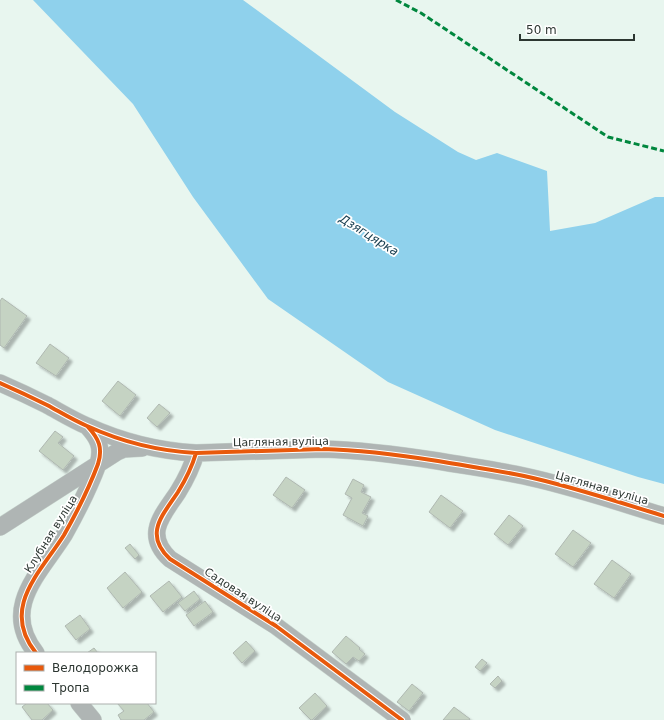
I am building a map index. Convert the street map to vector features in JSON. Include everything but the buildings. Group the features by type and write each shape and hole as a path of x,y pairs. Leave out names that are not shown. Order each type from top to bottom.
{"street":[{"name":"Цагляная вуліца","path":"0,383 87,426 154,448 196,453 323,449 405,456 524,476 595,495 664,516"},
{"name":"Клубная вуліца","path":"35,652 24,633 21,614 23,603 33,580 64,535 91,483 98,464 100,458 100,446 96,436 87,426"},
{"path":"0,527 105,458 120,450 133,448 154,448"},
{"name":"Садовая вуліца","path":"196,453 188,475 158,522 157,531 160,548 170,559 276,626 402,720"},
{"path":"80,704 93,720"}],"water":[{"name":"Дзягцярка","path":"33,0 243,0 395,112 458,152 476,160 497,153 547,171 550,231 595,223 655,197 664,197 664,484 638,477 495,430 388,382 268,299 193,197 133,104"}],"marked path":[{"path":"396,0 421,13 608,137 664,151"}],"cycle path":[{"path":"0,383 100,432 154,448 196,453 323,449 409,457 503,472 542,480 594,494 664,516"},
{"path":"35,652 26,637 22,621 23,606 35,577 74,518 98,464 100,453 99,444 88,427"},
{"path":"196,453 186,478 158,525 158,541 162,550 170,559 276,626 402,720"}]}
